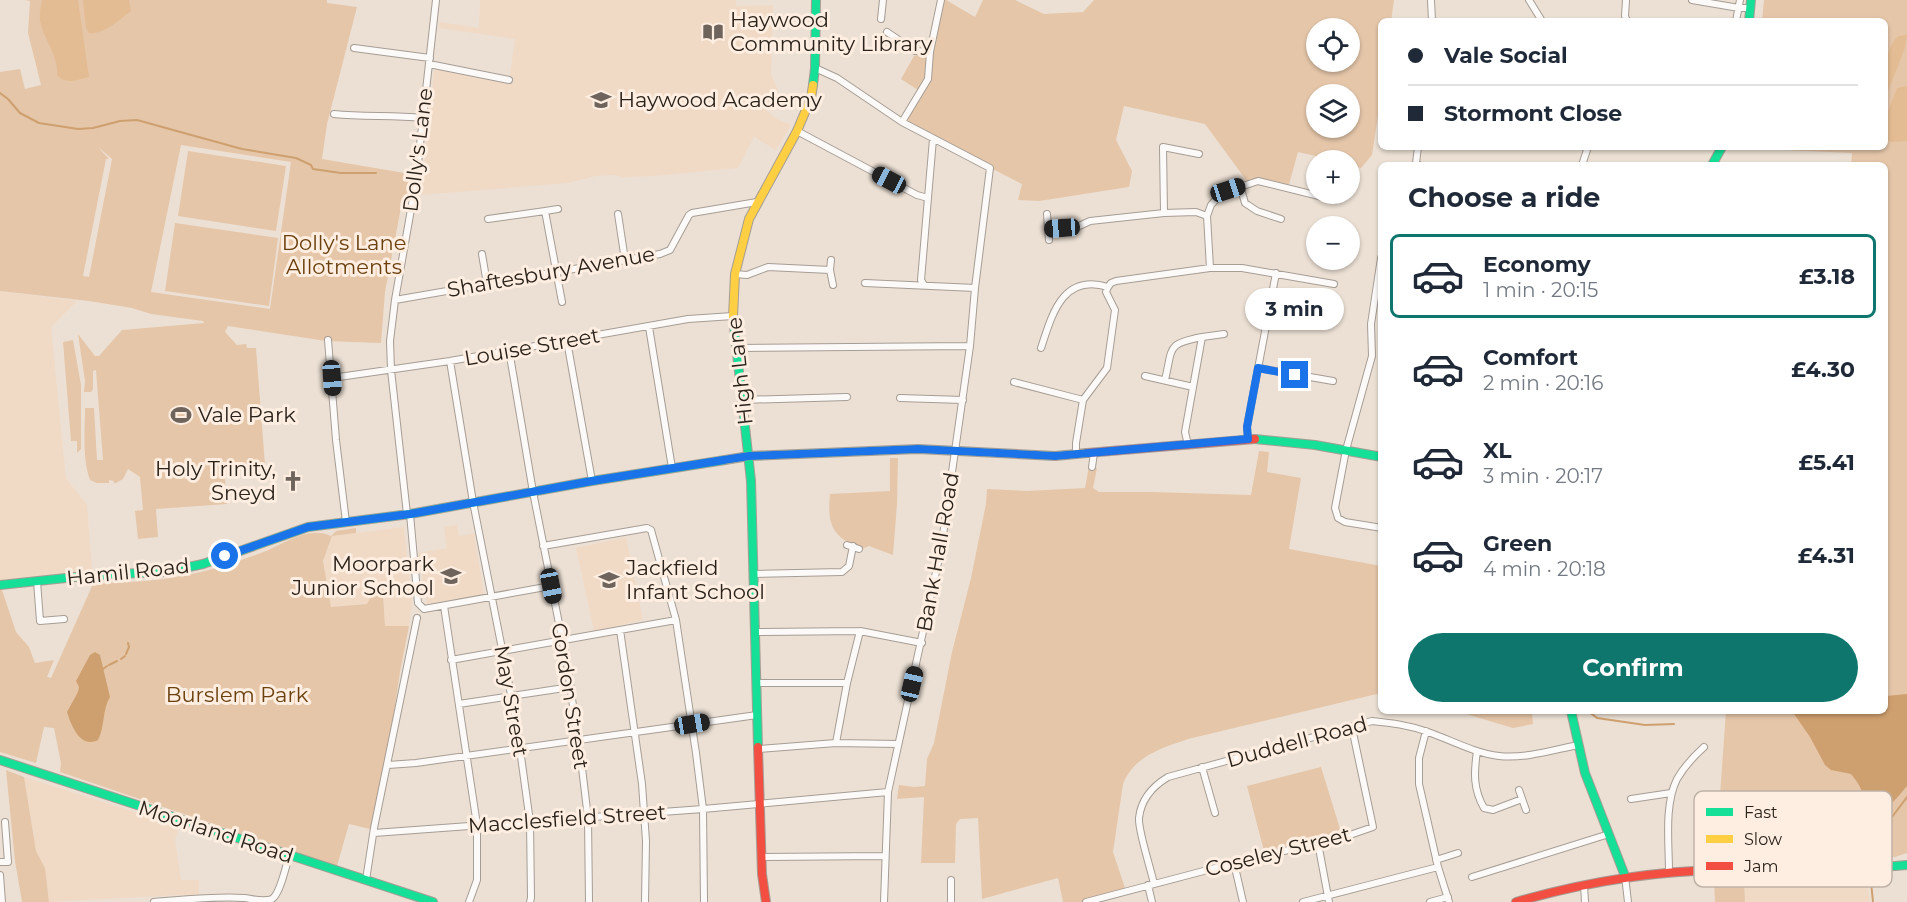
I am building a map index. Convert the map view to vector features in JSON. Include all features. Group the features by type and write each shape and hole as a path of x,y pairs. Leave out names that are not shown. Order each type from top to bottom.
{"main road":[{"name":"High Lane","path":"766,902 763,889 749,456 733,316 735,274 749,219 797,131 811,98 815,68 816,0"},
{"name":"Hamil Road","path":"0,585 94,575 165,572 202,564 308,527 409,514 749,456 894,450 1055,456 1248,439 1346,450 1378,456"},
{"path":"1572,714 1591,790 1625,876"},
{"name":"Moorland Road","path":"0,760 433,902"},
{"path":"1892,867 1907,865"},
{"path":"1516,902 1625,876 1694,871"}],"street":[{"name":"Dolly's Lane","path":"436,0 416,181 390,341 391,370 418,603 424,609 444,606"},
{"path":"881,19 883,0"},
{"path":"902,122 928,79 930,52 941,0"},
{"path":"1431,0 1432,18"},
{"path":"1529,0 1540,18"},
{"path":"1626,0 1626,18"},
{"path":"1692,0 1739,8 1750,4"},
{"path":"1737,18 1740,0"},
{"path":"896,28 889,33 915,51 930,52"},
{"path":"354,48 429,61 509,80"},
{"path":"815,68 837,78 902,122 933,139 921,280 924,285"},
{"path":"498,78 500,69"},
{"path":"334,114 359,117 422,118"},
{"path":"797,131 918,195 928,198"},
{"name":"Bank Hall Road","path":"884,902 888,792 941,549 970,346 990,168 933,139"},
{"path":"1164,213 1162,147 1199,154"},
{"path":"1210,268 1207,216 1211,205 1222,193 1258,182 1306,191"},
{"path":"1240,186 1245,204 1257,211 1281,219"},
{"name":"Shaftesbury Avenue","path":"395,300 660,254 670,250 692,213 757,202"},
{"path":"486,219 558,209"},
{"path":"545,211 562,302"},
{"path":"1048,229 1077,226 1089,221 1164,213 1196,212 1207,216"},
{"path":"618,214 625,260"},
{"path":"1047,214 1048,240"},
{"path":"482,254 488,284"},
{"path":"831,260 833,285"},
{"path":"735,274 747,275 768,267 830,270"},
{"path":"1076,454 1083,400 1107,368 1115,310 1106,292 1111,283 1210,268 1242,268 1320,278 1334,284"},
{"path":"1248,439 1247,427 1276,273"},
{"path":"1378,282 1371,324 1372,356 1346,450 1335,508 1338,518 1345,522 1378,527"},
{"path":"865,283 975,288"},
{"path":"1041,348 1052,314 1067,294 1081,285 1099,284 1108,287"},
{"name":"Louise Street","path":"332,378 450,361 688,319 733,316"},
{"path":"1268,319 1299,325"},
{"path":"649,327 672,468"},
{"path":"1165,380 1172,349 1176,344 1224,334"},
{"path":"1188,445 1185,432 1202,337"},
{"path":"328,340 336,440 346,522"},
{"path":"567,341 592,481"},
{"path":"736,348 970,346"},
{"name":"Gordon Street","path":"509,350 578,740 588,818 589,902"},
{"name":"May Street","path":"450,361 473,502 512,696 520,748 530,822 530,902"},
{"path":"1258,368 1333,381"},
{"path":"1145,376 1193,387"},
{"path":"1153,386 1155,378"},
{"path":"1014,382 1083,400"},
{"path":"742,400 847,397"},
{"path":"900,398 963,400"},
{"path":"1092,467 1094,453"},
{"path":"543,546 647,528 651,530 676,620 692,724 703,809 704,902"},
{"path":"754,574 842,572 849,566 853,547"},
{"path":"37,581 40,621 64,619"},
{"path":"469,902 477,880 477,825 444,606 551,586"},
{"path":"366,880 417,618"},
{"path":"451,660 676,620"},
{"path":"620,630 645,813 645,902"},
{"path":"836,742 860,631"},
{"path":"755,632 860,631 922,643"},
{"path":"757,683 848,683"},
{"path":"459,704 570,687"},
{"path":"388,765 757,715"},
{"name":"Duddell Road","path":"1152,902 1151,884 1139,820 1145,801 1154,786 1168,777 1372,721 1401,724 1477,751 1499,756 1578,745"},
{"name":"Coseley Street","path":"1086,902 1104,900 1151,884 1347,836 1373,827 1352,728"},
{"path":"1426,731 1419,758 1419,784 1437,863 1449,900 1430,902"},
{"path":"760,749 836,742 898,744"},
{"path":"1669,872 1671,794 1684,770 1704,747"},
{"path":"1477,751 1475,785 1484,808 1492,810 1522,799"},
{"path":"1202,767 1215,813"},
{"path":"1519,790 1526,810"},
{"name":"Macclesfield Street","path":"374,833 703,809 888,792"},
{"path":"1631,799 1671,794"},
{"path":"0,862 8,862 5,822"},
{"path":"1474,867 1475,876 1609,834"},
{"path":"1318,843 1328,899"},
{"path":"1303,902 1328,899 1437,863 1458,853"},
{"path":"763,857 885,855"},
{"path":"154,902 234,898 260,901 272,899 277,894 289,856"},
{"path":"1234,863 1243,902"},
{"path":"0,875 2,902"},
{"path":"1625,876 1628,900"},
{"path":"951,880 951,902"},
{"path":"1584,885 1585,902"}],"shaded area":[{"path":"42,0 78,0 89,77 68,81 57,75 56,61 40,20"},
{"path":"83,0 129,0 131,11 106,29 89,33 86,28"},
{"name":"Haywood Academy","path":"480,0 736,0 736,6 773,5 771,73 778,90 767,111 777,119 791,125 776,150 754,137 738,168 654,176 596,176 567,183 421,195 434,71 440,68 509,83 515,39 439,28 440,22 479,28"},
{"path":"1907,35 1905,48 1888,91 1888,54 1898,36"},
{"path":"1907,86 1907,141 1892,142 1888,141 1888,112 1897,88"},
{"path":"0,291 77,301 51,327 66,478 87,505 91,576 0,585"},
{"name":"Moorpark Junior School","path":"457,525 459,536 474,533 484,595 427,604 418,553 447,548 444,527"},
{"path":"404,527 412,605 409,626 385,627 383,595 367,604 331,607 323,561 332,536"},
{"name":"Jackfield Infant School","path":"626,537 643,620 594,631 576,548"},
{"path":"95,652 100,655 110,697 98,740 92,742 81,739 67,712 78,692 79,687 76,681 90,655"},
{"path":"1907,694 1907,786 1892,802 1892,791 1861,791 1851,774 1831,770 1825,765 1794,714 1888,714 1888,696"},
{"path":"24,777 179,826 175,840 181,880 199,880 199,894 49,902 45,868 36,851"},
{"path":"1744,887 1867,887 1870,902 1745,902"}],"green space":[{"name":"Dolly's Lane Allotments","path":"25,0 327,0 327,3 357,7 327,124 322,159 416,175 413,198 403,197 385,292 381,343 326,341 228,326 225,332 237,345 246,344 247,348 256,348 265,465 256,466 256,470 246,471 245,467 224,468 227,504 156,509 158,537 138,539 135,511 143,510 140,477 128,469 123,479 116,483 109,480 109,483 97,483 90,480 85,454 85,408 94,408 97,460 103,460 96,370 93,371 93,389 91,392 84,392 85,381 78,334 95,356 99,356 122,330 204,323 203,321 151,314 132,308 89,301 0,291 0,72 20,69 25,89 41,85 28,33 30,1","holes":["181,145 291,162 270,309 151,292","98,147 112,159 89,277 83,276 106,159 109,159"]},
{"path":"941,0 946,0 975,17 983,0 1015,0 1044,14 1083,12 1094,0 1394,0 1391,18 1378,18 1378,115 1372,155 1361,168 1360,150 1306,150 1306,154 1298,152 1288,188 1258,181 1249,184 1205,124 1124,106 1116,140 1132,171 1129,187 1039,201 1018,200 1022,184 902,122 921,92 901,79 914,56 930,52"},
{"path":"1764,0 1907,0 1907,853 1895,857 1892,857 1892,791 1720,791 1726,714 1888,714 1888,162 1851,162 1852,153 1782,150 1888,150 1888,18 1762,18"},
{"path":"188,151 286,166 276,231 178,216"},
{"path":"175,223 278,238 269,306 165,291"},
{"path":"73,340 81,385 81,449 77,453 77,441 71,441 63,342"},
{"path":"1259,451 1269,452 1267,472 1301,478 1289,549 1378,565 1378,694 1188,739 1150,754 1134,766 1123,784 1113,852 1126,891 1085,902 1063,902 1058,878 982,899 978,818 960,819 956,824 955,863 921,863 924,797 897,799 899,785 925,786 927,759 934,743 952,652 971,578 987,489 1027,491 1085,488 1089,466 1097,468 1093,488 1099,492 1251,495"},
{"path":"890,458 898,458 893,555 869,546 862,549 844,540 831,522 829,505 830,494 890,491"},
{"name":"Burslem Park","path":"356,528 356,533 332,536 323,561 331,607 367,604 371,596 383,595 385,626 409,626 388,753 370,829 349,824 337,866 60,772 61,763 54,728 44,727 36,763 0,752 0,590 2,590 16,632 29,647 35,663 54,660 47,677 51,678 93,584 148,581 192,574 266,551 298,536 323,533 331,536 336,531"},
{"path":"1466,714 1532,714 1533,724 1513,728"},
{"path":"1321,767 1341,832 1264,851 1247,786"},
{"path":"6,770 24,777 36,851 45,868 49,902 22,902 15,861"},
{"path":"1714,887 1744,887 1745,902 1715,902"}],"waterway":[{"path":"0,93 20,113 39,123 78,129 137,120 242,149 296,158 311,165 313,169 341,173 376,173"},
{"path":"126,654 128,643"},
{"path":"121,659 125,656"},
{"path":"109,665 117,661"},
{"path":"103,669 107,666"},
{"path":"1592,714 1597,718 1645,725 1674,724"},
{"path":"1892,817 1907,797"},
{"path":"1872,887 1873,902"}],"traffic: fast":[{"path":"813,85 816,0"},
{"path":"1749,18 1751,0"},
{"path":"1714,162 1720,150"},
{"path":"733,317 751,481 758,747"},
{"path":"1255,439 1315,445 1378,456"},
{"path":"0,585 94,575 165,572 203,564 308,527 410,514 725,460"},
{"path":"1572,714 1585,773 1625,876"},
{"path":"0,760 433,902"},
{"path":"1892,866 1907,865"}],"traffic: slow":[{"path":"733,317 735,274 749,219 797,131 811,98 813,85"},
{"path":"725,460 749,456 918,449 1055,456 1087,453"}],"traffic: jam":[{"path":"1087,453 1255,439"},
{"path":"758,747 762,874 766,902"},
{"path":"1516,902 1618,879 1694,871"}],"place":[{"name":"Haywood Community Library","path":"713,32"},
{"name":"Haywood Academy","path":"601,100"},
{"name":"Vale Park","path":"181,415"},
{"name":"Holy Trinity, Sneyd","path":"293,481"},
{"name":"Moorpark Junior School","path":"451,576"},
{"name":"Jackfield Infant School","path":"609,580"}],"route":[{"path":"225,556 308,527 410,514 592,481 749,456 918,449 1055,456 1248,439 1247,427 1258,368 1295,375"}]}
